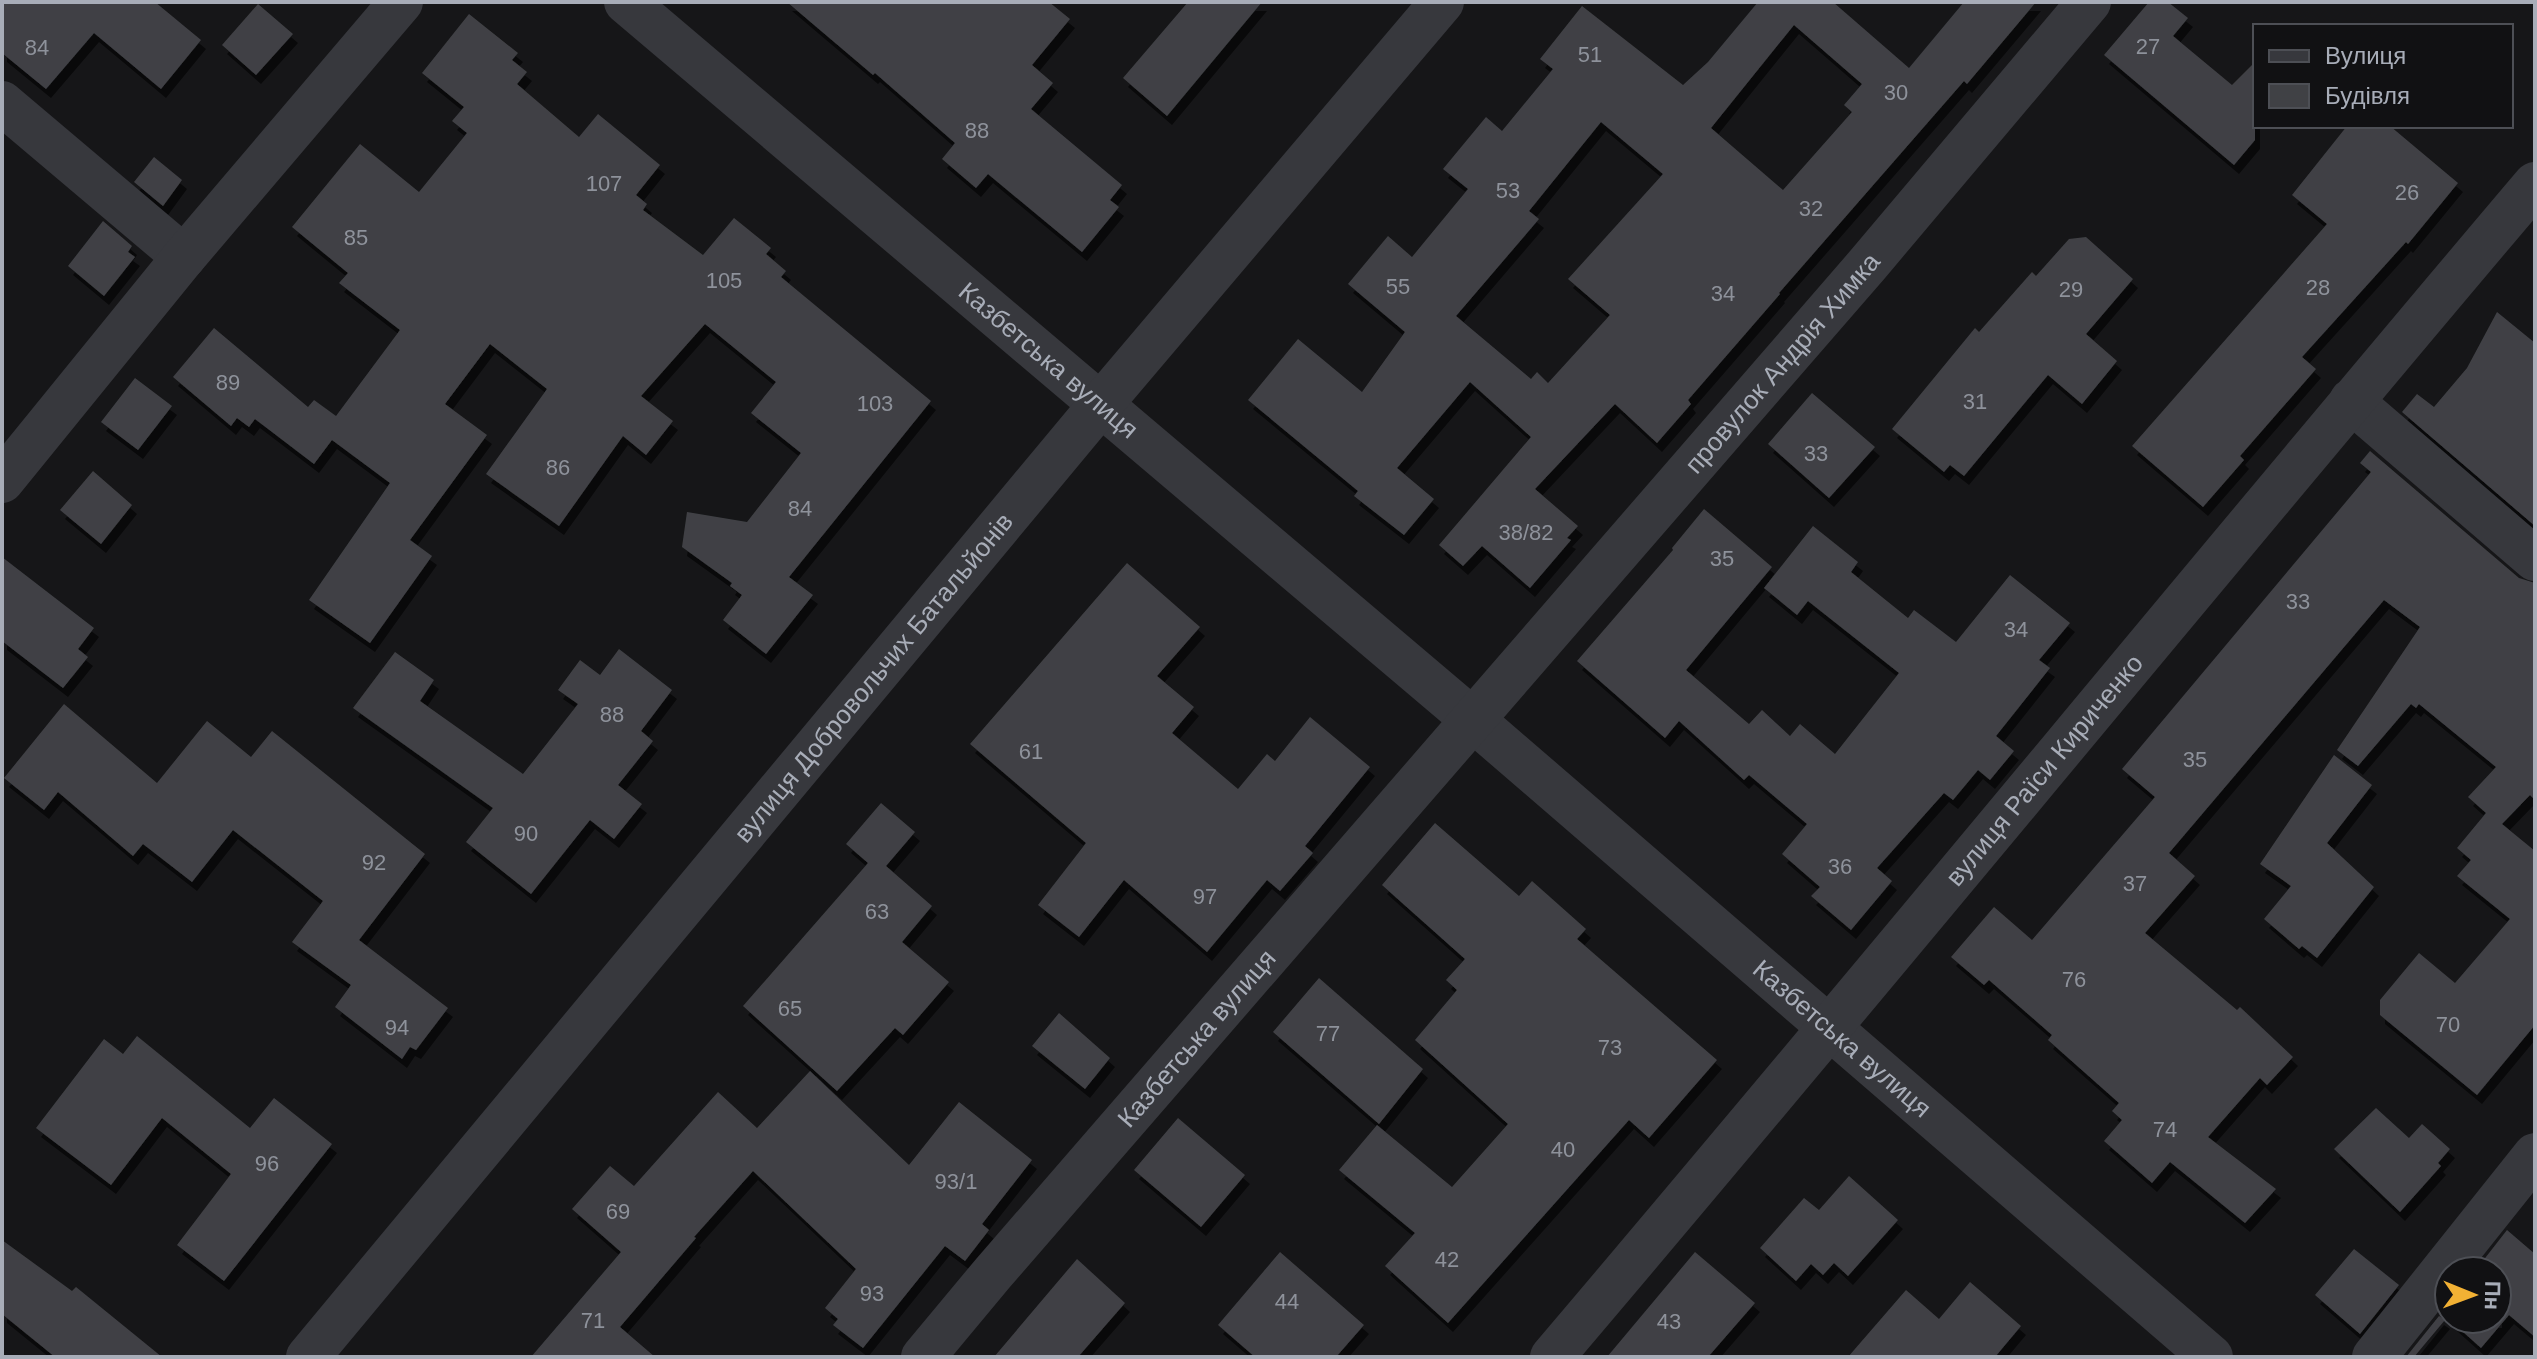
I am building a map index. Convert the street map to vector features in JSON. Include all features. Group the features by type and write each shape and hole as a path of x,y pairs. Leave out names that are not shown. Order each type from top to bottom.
{"street":[{"path":"2,481 184,257 401,2"},
{"name":"Казбетська вулиця","path":"626,2 1473,720 2211,1357"},
{"name":"вулиця Добровольчих Батальйонів","path":"308,1357 1101,404 1442,2"},
{"name":"провулок Андрія Химка","path":"1473,720 1868,264 2089,2"},
{"path":"2,103 184,257"},
{"name":"вулиця Раїси Кириченко","path":"1552,1357 1831,1028 2535,184"},
{"path":"2351,401 2535,559"},
{"name":"Казбетська вулиця","path":"923,1357 1473,720"},
{"path":"2374,1357 2535,1155"}],"building":[{"path":"2,2 155,2 201,40 161,89 94,33 46,89 2,53"},
{"path":"787,2 1049,2 1070,19 1032,65 1053,83 1031,109 1122,185 1110,200 1119,207 1082,252 988,174 976,188 942,159 955,143"},
{"path":"1188,2 1262,2 1167,116 1123,78"},
{"path":"1758,2 1833,2 1909,68 1964,2 2036,2 1967,84 1964,81 1779,293 1688,400 1691,404 1657,443 1615,404 1535,489 1578,526 1567,538 1571,540 1530,588 1482,546 1463,566 1439,545 1531,437 1470,382 1397,468 1434,499 1404,535 1354,496 1358,491 1248,400 1298,339 1362,392 1405,332 1348,284 1388,236 1412,257 1468,189 1443,169 1486,117 1502,131 1553,69 1540,59 1582,6 1683,85 1708,62","holes":["1794,25 1862,84 1844,105 1852,112 1783,190 1711,128","1601,122 1663,174 1568,279 1610,315 1548,383 1537,372 1531,379 1456,316 1539,219 1529,211"]},
{"path":"2149,2 2168,2 2188,18 2173,36 2232,85 2253,64 2255,140 2234,165 2104,55"},
{"path":"258,4 293,34 256,75 222,45"},
{"path":"469,14 518,53 512,60 527,72 517,84 579,137 598,114 660,165 636,195 647,204 643,210 703,255 734,218 771,248 766,254 786,271 781,277 931,401 789,577 813,595 766,654 723,620 742,595 730,586 732,583 682,547 687,512 747,522 801,453 751,413 776,382 705,324 641,396 673,421 646,455 623,436 559,526 486,474 547,389 490,344 445,404 487,435 410,540 432,556 370,643 309,600 390,483 332,440 314,464 255,419 249,427 237,418 231,426 173,377 214,328 308,407 314,400 336,416 400,330 339,283 348,273 292,227 360,144 419,192 467,133 452,121 464,107 422,73"},
{"path":"2345,128 2392,128 2458,183 2408,244 2406,242 2302,357 2316,369 2240,456 2244,460 2203,507 2132,446 2327,224 2292,195"},
{"path":"154,157 182,180 163,206 134,182"},
{"path":"103,221 132,246 128,252 135,257 104,296 68,266"},
{"path":"2086,237 2133,279 2086,334 2117,361 2082,404 2048,375 1964,476 1950,465 1944,472 1892,429 1975,328 1979,332 2032,272 2036,276 2069,239"},
{"path":"2497,312 2535,343 2535,526 2402,412 2417,394 2434,407 2467,368"},
{"path":"135,378 172,406 138,450 101,422"},
{"path":"1812,393 1875,447 1829,498 1768,444"},
{"path":"2370,451 2519,578 2535,583 2535,800 2530,795 2502,824 2535,851 2535,1025 2477,1095 2380,1015 2380,1000 2419,953 2455,983 2510,919 2457,876 2471,860 2457,848 2486,813 2468,797 2496,767 2419,704 2416,708 2411,704 2358,766 2337,750 2420,627 2384,600 2169,853 2195,876 2145,933 2237,1010 2240,1007 2293,1057 2267,1085 2260,1078 2208,1137 2276,1189 2245,1223 2170,1162 2152,1183 2104,1141 2122,1120 2112,1111 2119,1103 2048,1040 2052,1035 1989,980 1984,985 1951,957 1994,907 2032,940 2155,797 2122,769 2371,472 2360,463"},
{"path":"93,471 132,505 101,544 60,510"},
{"path":"1704,509 1772,567 1686,670 1749,724 1762,710 1790,736 1800,724 1835,754 1899,673 1808,601 1797,615 1764,588 1813,526 1858,562 1851,572 1908,618 1914,610 1956,642 2010,575 2070,623 2039,660 2050,668 1996,736 2014,751 1990,780 1978,770 1953,800 1944,793 1877,868 1892,881 1851,930 1811,896 1820,887 1782,854 1807,824 1749,775 1744,780 1679,721 1665,738 1577,661 1673,550"},
{"path":"2,557 94,628 78,649 88,657 63,688 2,641"},
{"path":"1127,563 1200,627 1157,676 1194,707 1172,733 1238,789 1267,754 1275,761 1310,717 1370,767 1305,846 1313,853 1280,891 1267,880 1207,952 1124,880 1079,937 1038,905 1086,843 970,744"},
{"path":"619,649 672,690 641,731 653,741 618,785 642,804 614,839 590,820 531,894 466,842 493,808 353,708 395,652 434,680 420,701 523,774 578,704 558,690 580,660 600,675"},
{"path":"64,704 157,783 207,721 251,757 272,731 425,854 359,940 448,1008 416,1050 410,1047 402,1059 335,1007 351,985 292,942 323,901 233,830 192,882 143,844 133,856 58,792 44,810 4,778"},
{"path":"2334,755 2372,785 2327,843 2374,887 2317,958 2302,946 2299,949 2264,919 2291,886 2260,864"},
{"path":"881,803 915,832 886,866 932,906 902,942 949,982 903,1035 895,1028 837,1091 743,1006 868,863 846,844"},
{"path":"1435,823 1519,896 1532,881 1586,929 1577,939 1717,1060 1649,1138 1629,1120 1448,1323 1385,1266 1415,1233 1339,1170 1377,1125 1452,1187 1508,1124 1415,1040 1457,990 1446,980 1465,959 1382,885"},
{"path":"1319,978 1423,1069 1379,1124 1273,1032"},
{"path":"1059,1013 1110,1058 1085,1089 1032,1046"},
{"path":"137,1036 250,1128 274,1098 332,1144 224,1281 177,1245 231,1174 162,1118 111,1185 36,1128 104,1039 123,1054"},
{"path":"810,1071 909,1165 959,1102 1032,1160 982,1224 989,1230 965,1261 945,1246 863,1348 833,1325 838,1319 825,1308 856,1269 753,1171 620,1327 655,1357 531,1357 621,1252 572,1209 610,1166 634,1186 718,1092 757,1128"},
{"path":"2376,1108 2409,1138 2422,1124 2450,1149 2438,1163 2441,1166 2400,1212 2334,1149"},
{"path":"1178,1118 1245,1175 1201,1227 1134,1170"},
{"path":"1849,1176 1898,1220 1848,1276 1834,1263 1823,1275 1811,1264 1796,1281 1760,1248 1804,1198 1819,1210"},
{"path":"2507,1230 2535,1254 2535,1337 2513,1318 2513,1255 2487,1255"},
{"path":"2,1240 72,1291 76,1287 162,1357 55,1357 2,1314"},
{"path":"2354,1249 2399,1285 2360,1334 2315,1295"},
{"path":"1280,1252 1364,1325 1336,1357 1255,1357 1218,1325"},
{"path":"1695,1252 1755,1303 1708,1357 1607,1357"},
{"path":"1077,1259 1125,1303 1078,1357 994,1357"},
{"path":"1970,1282 2021,1326 1995,1357 1848,1357 1906,1290 1939,1319"},
{"path":"2433,1323 2433,1334 2414,1357 2406,1357"},
{"path":"2466,1335 2492,1335 2481,1348"}]}
